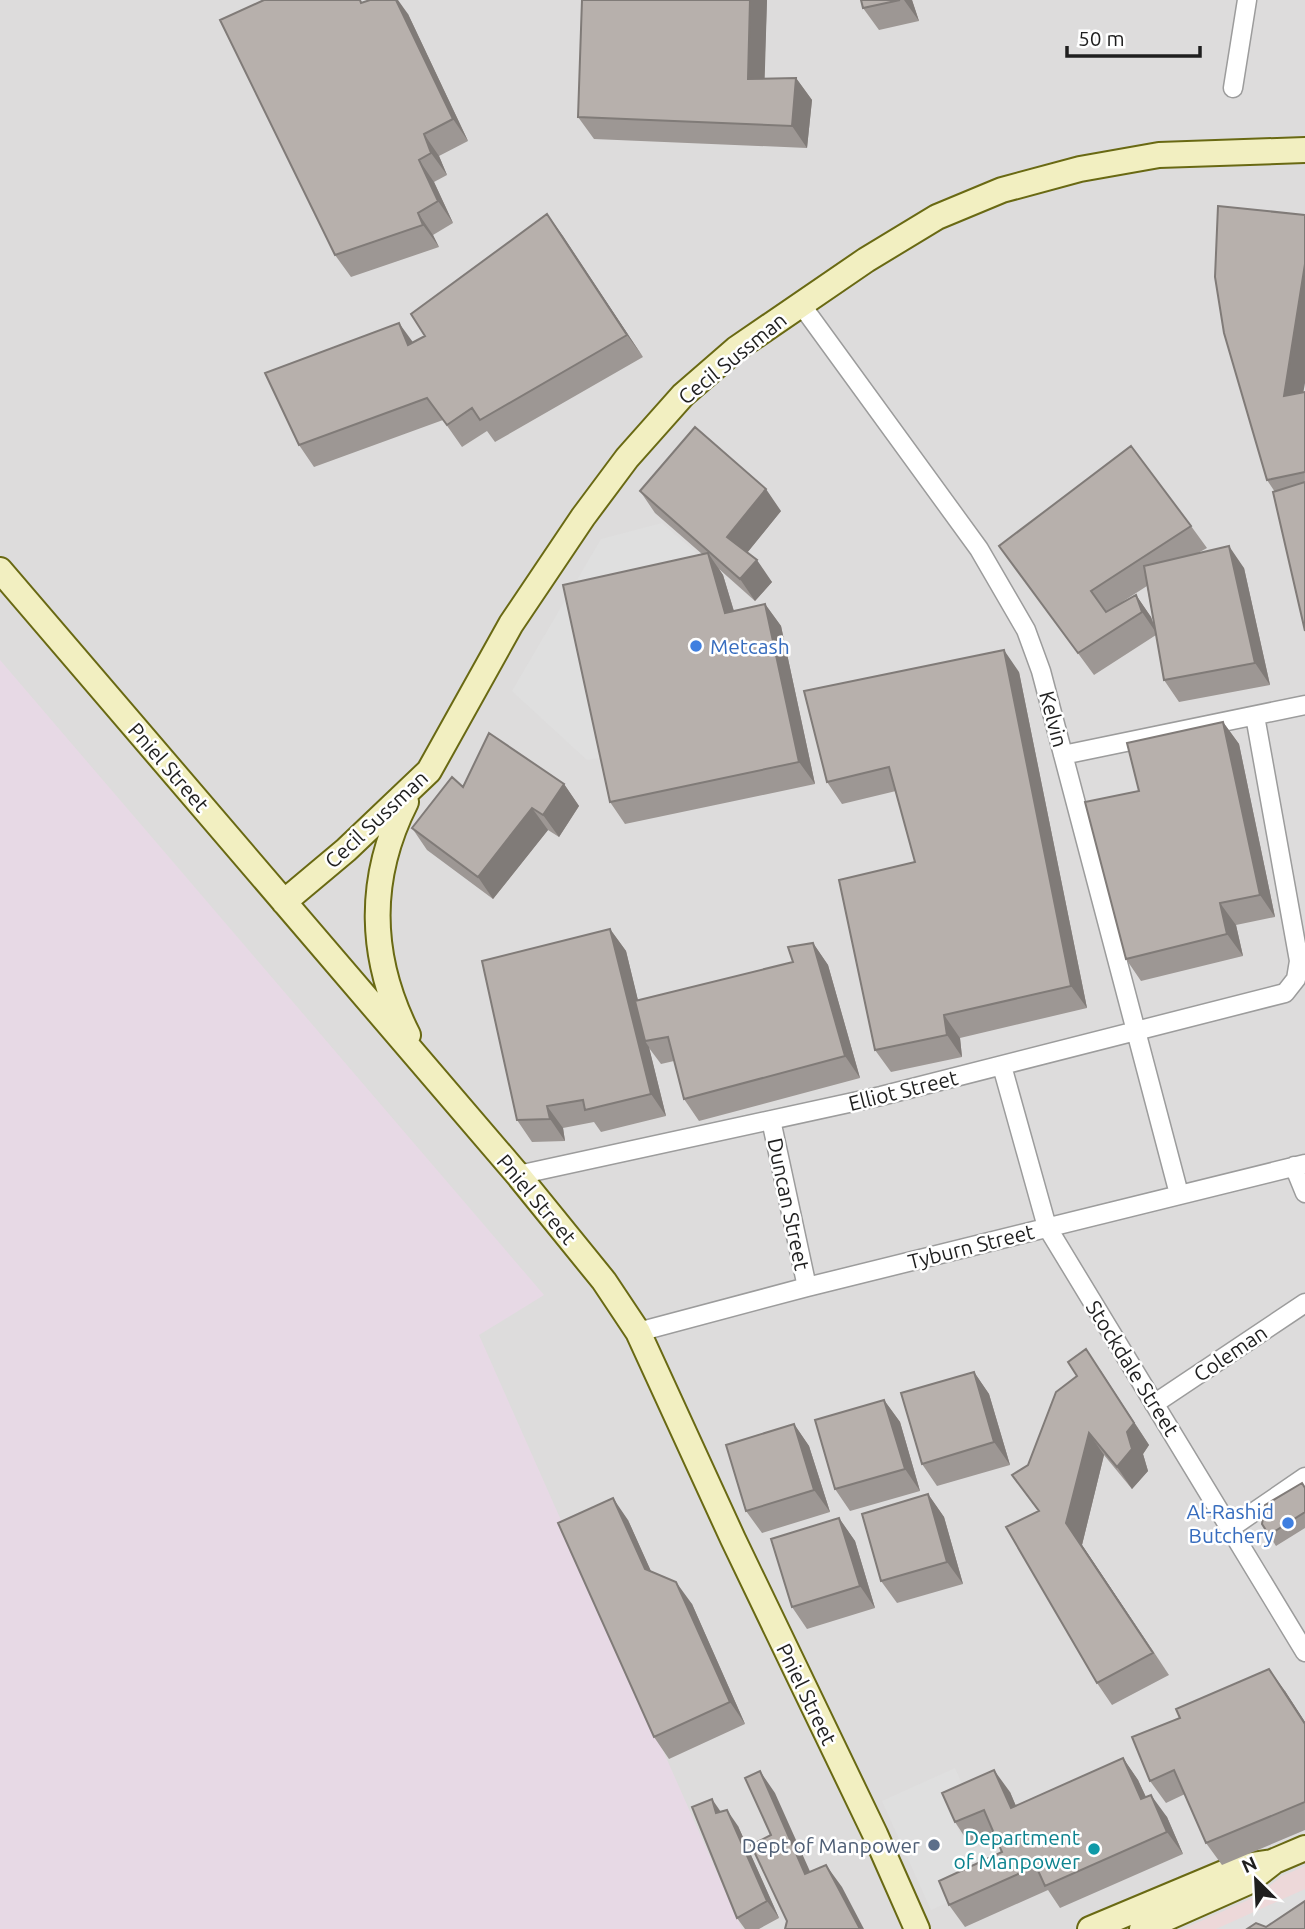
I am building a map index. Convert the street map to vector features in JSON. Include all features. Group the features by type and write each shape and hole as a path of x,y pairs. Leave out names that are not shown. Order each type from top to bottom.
{"main road":[{"name":"Cecil Sussman","path":"284,902 346,850 429,771 511,624 583,517 627,458 683,395 736,349 800,303 937,217 1002,190 1080,169 1158,155 1305,150"},
{"name":"Pniel Street","path":"0,570 518,1175 616,1297 638,1332 917,1929"},
{"path":"429,771 406,801 389,835 377,907 379,943 397,1014 414,1046 456,1104"},
{"path":"1090,1929 1238,1867 1272,1862 1305,1848"},
{"path":"1142,1929 1246,1883 1272,1862"}],"street":[{"path":"1233,89 1247,0"},
{"name":"Kelvin","path":"800,303 979,550 1026,630 1041,671 1179,1194"},
{"path":"1063,755 1305,705"},
{"name":"Elliot Street","path":"518,1175 1002,1066 1285,993 1296,979 1300,961 1255,716"},
{"name":"Stockdale Street","path":"1002,1066 1047,1227 1232,1527 1305,1652"},
{"name":"Duncan Street","path":"771,1120 807,1287"},
{"path":"1299,1165 1305,1193"},
{"name":"Tyburn Street","path":"638,1332 807,1287 1299,1165"},
{"name":"Coleman","path":"1154,1404 1305,1303"},
{"path":"1232,1527 1305,1477"}],"shaded area":[{"path":"0,0 1305,0 1305,1929 0,1929"},
{"path":"662,523 717,571 604,757 587,760 512,691 601,539"},
{"path":"0,660 544,1295 479,1335 742,1929 0,1929"},
{"name":"Dept of Manpower","path":"955,1768 971,1805 952,1815 968,1851 998,1838 1013,1873 931,1910 882,1801"},
{"path":"1305,1866 1305,1929 1183,1929 1257,1896 1282,1876"},
{"path":"1305,1889 1305,1929 1216,1929"}],"building":[{"path":"264,0 360,0 361,3 370,0 396,0 453,119 424,134 431,153 419,160 438,201 418,213 423,225 335,255 220,20"},
{"path":"582,0 750,0 748,79 796,78 792,126 578,117"},
{"path":"861,0 900,0 863,8"},
{"path":"1218,206 1305,215 1305,264 1284,396 1305,392 1305,472 1267,480 1224,333 1215,277"},
{"path":"547,214 627,335 480,420 472,408 447,425 427,398 299,445 265,373 399,323 408,345 425,336 411,314"},
{"path":"695,427 766,489 727,537 757,560 740,579 640,491"},
{"path":"1131,446 1191,526 1091,591 1106,612 1136,595 1142,612 1078,653 999,546"},
{"path":"1305,482 1305,631 1273,492"},
{"path":"1229,546 1255,663 1164,680 1144,566"},
{"path":"708,553 725,613 765,604 799,762 610,802 563,585"},
{"path":"1004,650 1071,986 944,1015 947,1035 875,1050 839,880 915,862 889,767 827,782 804,691"},
{"path":"1223,722 1260,895 1220,903 1227,934 1126,959 1085,802 1139,791 1127,743"},
{"path":"489,733 564,784 543,815 532,808 478,877 412,828 452,777 463,787"},
{"path":"610,929 651,1094 585,1110 583,1100 547,1106 550,1119 517,1120 482,961"},
{"path":"813,943 845,1056 684,1099 668,1037 645,1041 635,1001 793,962 788,947"},
{"path":"1086,1349 1134,1423 1127,1432 1132,1449 1117,1467 1089,1433 1066,1523 1153,1653 1097,1683 1006,1527 1039,1511 1012,1475 1028,1465 1056,1392 1077,1376 1068,1362"},
{"path":"974,1372 994,1442 922,1464 901,1393"},
{"path":"884,1400 905,1469 835,1489 815,1420"},
{"path":"794,1424 814,1490 746,1511 726,1445"},
{"path":"1302,1483 1305,1488 1305,1512 1269,1535 1262,1524 1265,1505"},
{"path":"928,1494 947,1562 881,1581 862,1514"},
{"path":"613,1498 645,1569 676,1582 730,1702 654,1737 558,1523"},
{"path":"839,1518 860,1586 792,1607 771,1539"},
{"path":"1269,1669 1305,1724 1305,1802 1206,1843 1174,1770 1150,1781 1132,1737 1180,1718 1176,1709"},
{"path":"1123,1758 1141,1799 1151,1795 1167,1832 1045,1886 1036,1866 949,1905 939,1881 1002,1852 984,1810 955,1822 942,1793 994,1770 1011,1808"},
{"path":"760,1771 805,1874 826,1865 860,1929 785,1929 787,1921 751,1845 771,1835 745,1778"},
{"path":"712,1799 716,1813 727,1810 767,1901 737,1918 692,1807"},
{"path":"1305,1901 1305,1929 1247,1929 1256,1923 1266,1927"}],"place":[{"name":"Metcash","path":"696,646"},
{"name":"Al-Rashid Butchery","path":"1288,1523"},
{"name":"Dept of Manpower","path":"934,1845"},
{"name":"Department of Manpower","path":"1094,1849"}]}
